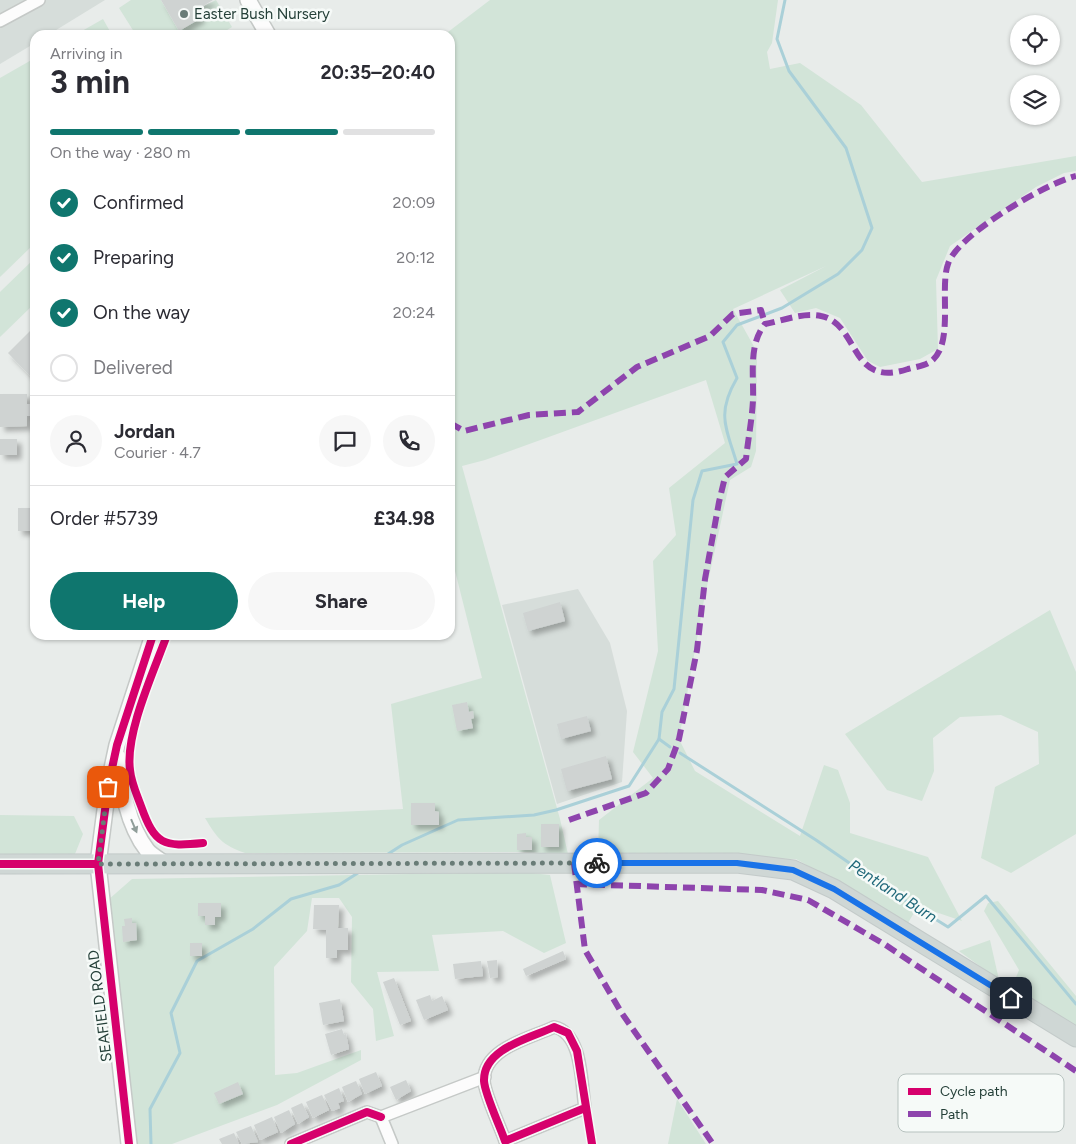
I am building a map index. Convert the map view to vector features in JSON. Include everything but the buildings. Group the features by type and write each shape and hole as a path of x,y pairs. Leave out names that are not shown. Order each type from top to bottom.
{"main road":[{"path":"0,864 737,863 793,870 834,889 1076,1038"}],"street":[{"path":"0,21 39,0"},
{"path":"248,0 265,30"},
{"name":"SEAFIELD ROAD","path":"129,1144 98,864 108,787 117,745 151,640"},
{"path":"117,745 122,786 132,822 148,851 166,864"},
{"path":"554,1027 559,1028 568,1033 575,1045 585,1108 505,1140 484,1083 485,1077 488,1065 498,1053 554,1027"},
{"path":"291,1144 367,1112 381,1117 485,1077"},
{"path":"381,1117 392,1144"}],"shaded area":[{"path":"0,0 105,0 56,30 30,30 30,46 0,64"},
{"path":"578,589 610,643 627,711 622,782 557,804 502,605"}],"green space":[{"path":"131,0 161,0 178,30 133,30 119,8"},
{"path":"216,0 232,27 227,30 181,30 201,18 196,10"},
{"path":"490,0 778,0 772,43 767,52 770,69 800,63 861,105 922,182 1076,156 1076,171 1064,173 1036,187 950,246 936,280 938,349 920,359 880,367 868,361 840,318 816,308 795,313 780,290 826,266 733,309 757,352 756,451 751,467 730,480 704,600 679,739 695,771 800,836 824,765 838,770 850,803 850,833 928,857 962,921 918,906 908,923 796,859 598,855 599,820 653,778 633,752 658,651 653,561 676,535 669,488 725,443 706,380 485,460 462,466 560,819 568,854 521,852 245,853 225,844 213,831 205,818 403,809 391,704 482,678 455,571 455,30 451,30"},
{"path":"103,19 109,30 84,30"},
{"path":"30,61 30,248 0,277 0,78"},
{"path":"30,263 30,308 0,337 0,292"},
{"path":"1050,610 1076,672 1076,834 1011,873 981,858 995,787 1039,764 1038,732 1001,715 960,717 933,738 934,771 922,801 887,790 845,734"},
{"path":"0,815 74,816 83,834 75,854 0,854"},
{"path":"522,872 550,875 566,943 544,953 503,931 432,935 439,971 377,972 394,1036 376,1041 373,1009 351,982 352,917 339,898 312,898 307,931 274,967 275,1075 297,1073 361,1050 361,1060 277,1105 172,1144 135,1144 108,900 132,879"},
{"path":"998,901 1076,996 1076,1029 1011,989 1019,970 984,911 988,903"},
{"path":"990,940 999,980 959,951"},
{"path":"677,1099 706,1144 668,1144"}],"waterway":[{"path":"385,856 402,845 458,820 534,815 556,810 629,786 659,739 662,712 674,689 693,500 702,471 737,464 725,421 727,401 737,378 723,342 737,325 782,308 838,274 862,250 872,228 846,148 789,71 777,39 785,0"},
{"name":"Pentland Burn","path":"659,739 670,747"},
{"name":"Pentland Burn","path":"680,753 948,927 986,896 1076,1004"},
{"path":"151,1144 150,1109 180,1053 171,1013 197,961 253,929 291,899 339,885 361,871"}],"marked path":[{"path":"569,820 646,793 668,769 679,739 697,650 705,579 725,477 746,459 752,407 754,351 756,341 765,324 800,316 821,316 834,321 843,330 865,363 875,370 889,373 928,363 938,354 942,343 946,275 948,264 955,252 985,225 1004,212 1025,199 1076,176"},
{"path":"455,426 464,431 529,415 578,412 637,367 710,336 733,314 761,310 765,324"},
{"path":"574,863 585,950 621,1012 713,1144"},
{"path":"575,884 762,890 808,900 884,944 1076,1071"}],"cycle path":[{"path":"129,1144 98,864 108,787 117,745 151,640"},
{"path":"165,640 136,721 130,755 131,775 146,819 156,836 162,841 169,843 203,843"},
{"path":"0,864 98,864"},
{"path":"585,1108 505,1141 485,1087 486,1070 491,1060 500,1052 521,1040 554,1027 568,1033 577,1051 592,1144"},
{"path":"291,1144 367,1112 381,1117"}],"way so far":[{"path":"108,787 98,864 597,863"}],"place":[{"name":"Easter Bush Nursery","path":"184,14"}],"route":[{"path":"597,863 737,863 793,870 834,889 1011,998"}]}
